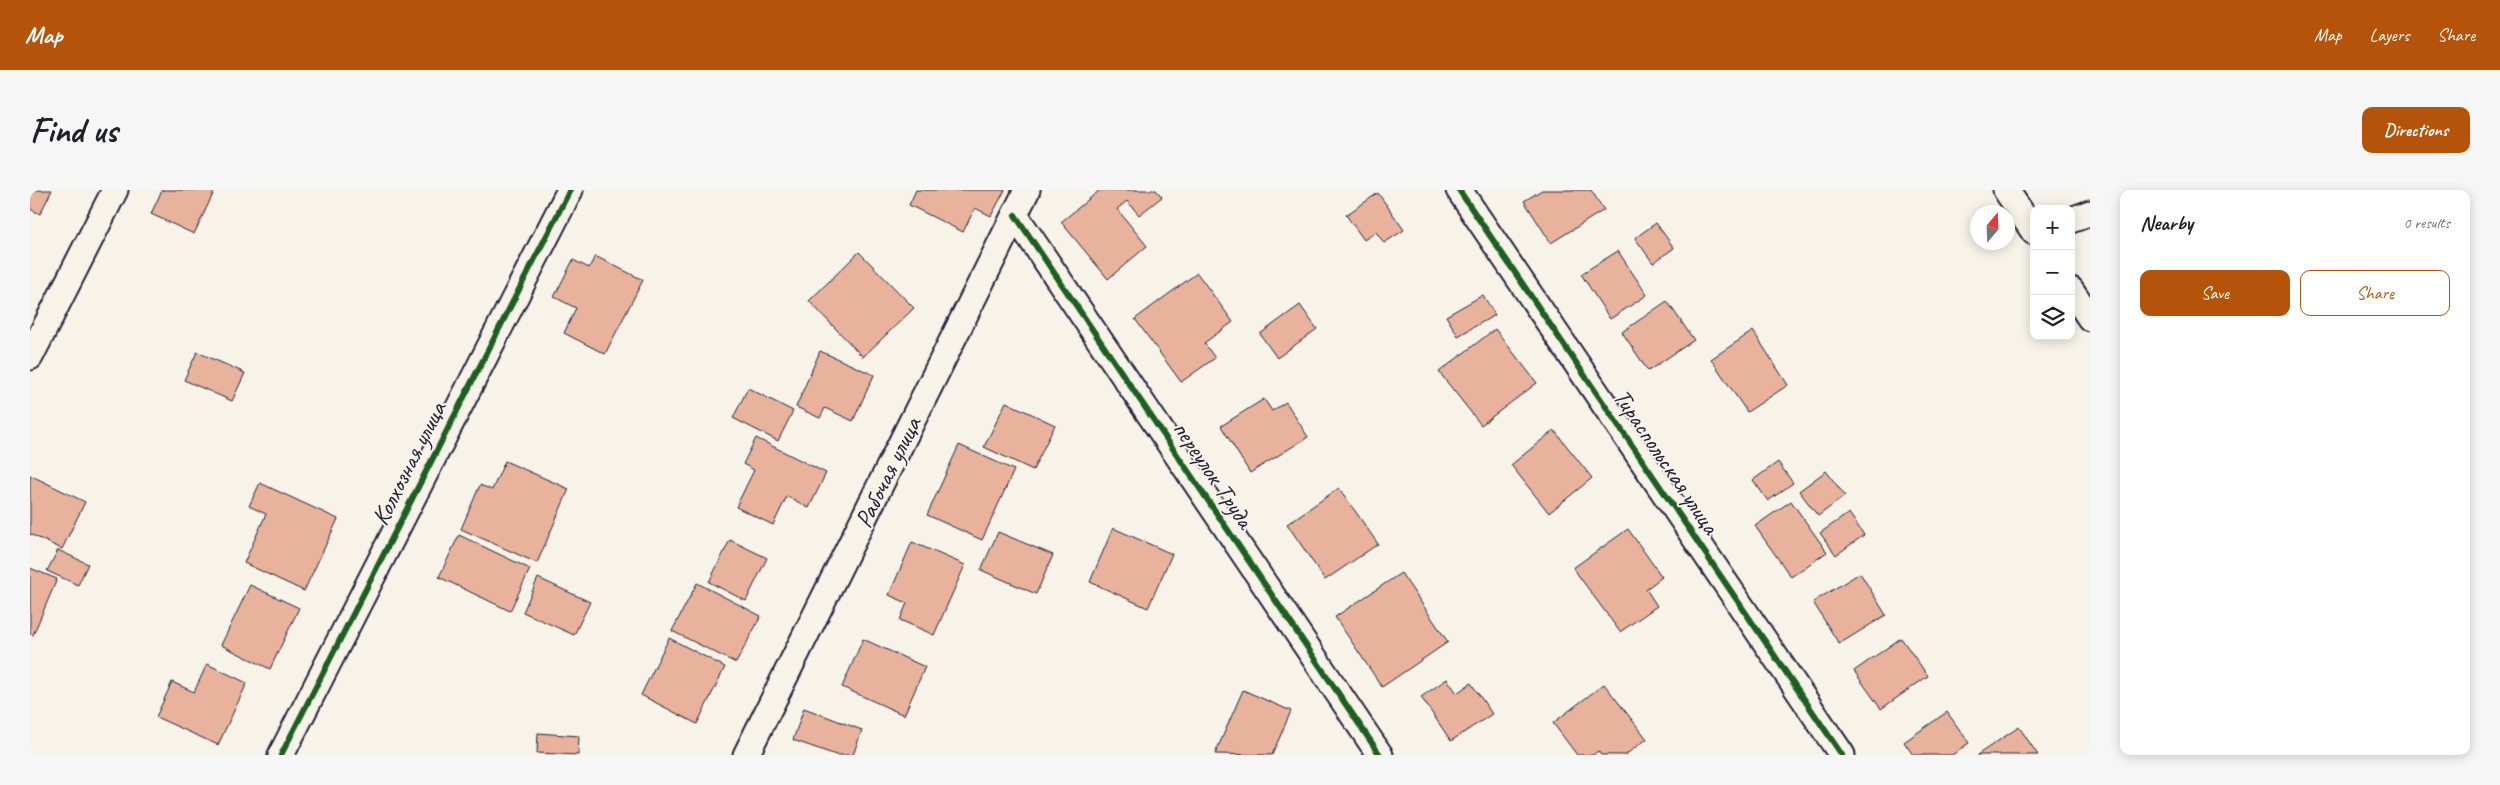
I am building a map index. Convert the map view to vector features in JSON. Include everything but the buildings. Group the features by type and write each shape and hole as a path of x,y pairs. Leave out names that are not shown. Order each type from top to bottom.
{"street":[{"path":"30,356 115,190"},
{"name":"Колхозная улица","path":"281,755 570,190"},
{"name":"Рабочая улица","path":"746,755 1027,190"},
{"name":"Тираспольская улица","path":"1459,190 1842,755"},
{"path":"2006,190 2030,226"},
{"path":"2075,219 2090,213"},
{"name":"переулок Труда","path":"1015,215 1380,755"},
{"path":"2074,295 2090,318"}],"cycle path":[{"path":"281,755 570,190"},
{"path":"1459,190 1842,755"},
{"path":"1015,215 1380,755"}]}
